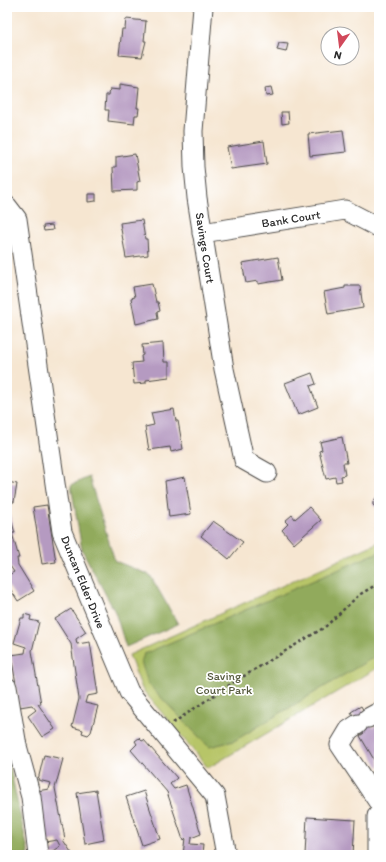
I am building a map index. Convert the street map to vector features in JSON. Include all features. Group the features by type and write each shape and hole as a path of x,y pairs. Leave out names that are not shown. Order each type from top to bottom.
{"street":[{"name":"Savings Court","path":"203,7 193,131 197,198 224,369 244,460 267,473"},
{"name":"Duncan Elder Drive","path":"7,206 17,219 62,532 129,692 215,796 226,855"},
{"name":"Bank Court","path":"202,233 345,210 376,226"},
{"path":"7,687 17,746 31,797 38,855"},
{"path":"369,718 348,730 340,745 379,803"},
{"path":"377,855 377,816 379,814"}],"path":[{"path":"161,731 226,687 325,627 359,595 379,583"}],"green space":[{"path":"89,477 115,561 150,575 178,624 126,647 115,612 82,550 71,485"},
{"name":"Saving Court Park","path":"379,542 379,667 208,768 142,689 129,655"},
{"name":"Saving Court Park","path":"379,552 379,654 234,741 209,747 149,685 141,662 144,654"},
{"path":"7,754 29,855 7,855 7,842 12,841 7,830"}],"building":[{"path":"126,19 146,21 144,41 146,41 142,57 119,55 122,29 125,29"},
{"path":"279,43 288,44 286,52 277,50"},
{"path":"120,84 139,87 137,108 139,108 138,115 135,115 134,124 108,121 109,110 105,110 106,95 109,95 110,89 120,90"},
{"path":"271,87 273,95 266,96 265,88"},
{"path":"281,112 288,112 289,123 282,124"},
{"path":"343,130 346,152 310,156 308,134"},
{"path":"264,141 267,164 231,169 227,147"},
{"path":"135,154 140,181 137,182 137,190 114,191 113,167 116,167 116,157"},
{"path":"88,194 96,194 96,201 88,202"},
{"path":"142,220 145,239 147,239 148,255 126,258 120,223"},
{"path":"52,225 53,230 44,231 43,226"},
{"path":"278,257 282,280 258,284 258,281 246,283 242,263"},
{"path":"152,284 156,302 158,302 160,311 157,312 158,319 136,324 131,298 135,297 133,287"},
{"path":"345,286 360,286 363,308 328,314 324,292 345,288"},
{"path":"163,343 164,362 169,362 169,377 146,380 146,383 134,384 132,363 142,362 142,345"},
{"path":"312,373 316,384 310,386 318,407 298,415 285,383"},
{"path":"174,409 176,421 178,421 183,449 171,452 170,447 149,450 145,427 154,425 151,413"},
{"path":"342,437 347,463 343,463 345,475 341,476 342,481 336,482 335,477 326,479 319,451 322,450 320,442"},
{"path":"7,477 9,478 8,482 17,484 14,502 12,502 9,512 15,533 12,533 19,558 17,558 18,565 34,591 18,601 7,584 7,576 14,572 10,566 7,567"},
{"path":"185,477 191,514 169,517 165,481"},
{"path":"379,494 379,507 377,508 373,505 373,502"},
{"path":"47,505 56,562 42,564 33,507"},
{"path":"309,507 321,520 294,544 282,530 288,524 285,521 292,515 295,519"},
{"path":"213,521 243,542 229,559 201,536"},
{"path":"71,609 86,632 76,639 77,644 90,642 98,694 87,696 85,703 98,706 91,732 88,735 82,733 83,730 72,727 79,699 71,644 55,619"},
{"path":"24,614 31,616 30,620 39,622 32,651 41,704 38,704 55,729 42,737 28,716 36,710 32,705 20,707 11,655 25,653 26,647 14,643 21,618 24,618"},
{"path":"361,706 373,727 379,724 379,768 360,736 364,733 351,712"},
{"path":"139,738 142,741 144,740 177,778 170,784 174,789 186,785 201,834 191,838 190,844 203,845 202,855 183,855 185,838 183,840 167,792 131,750 137,744 135,741"},
{"path":"44,755 63,759 55,788 65,839 63,840 73,855 51,855 50,853 60,846 57,840 45,842 37,791 49,789 51,783 38,780"},
{"path":"96,790 104,840 85,844 77,793"},
{"path":"144,791 160,839 142,845 126,797"},
{"path":"307,817 355,820 353,855 305,855"}]}
